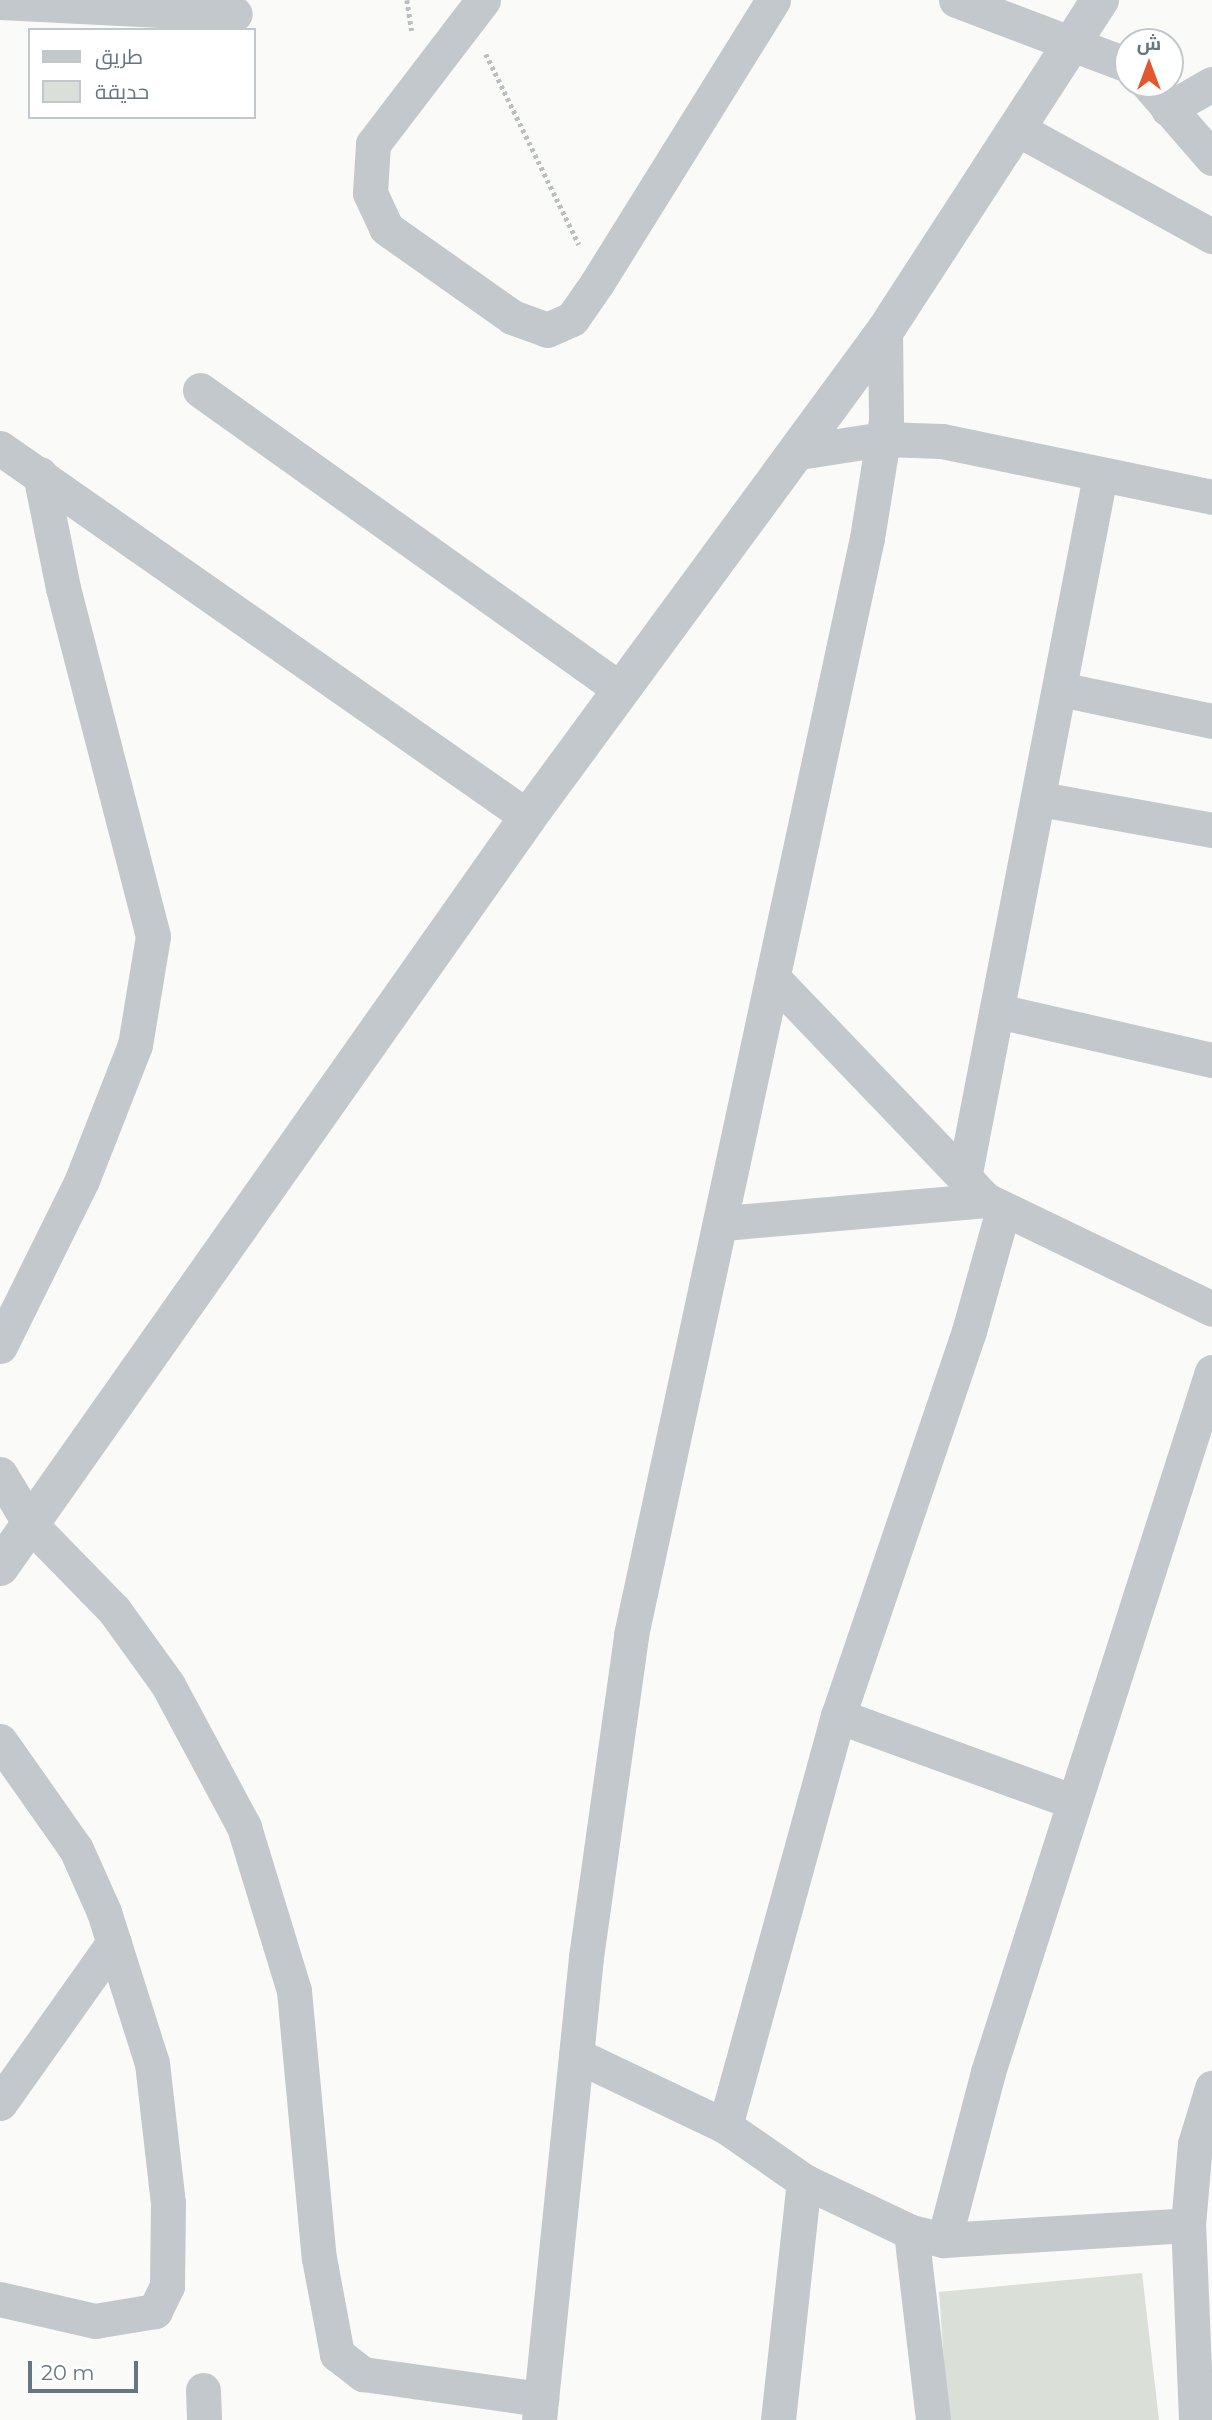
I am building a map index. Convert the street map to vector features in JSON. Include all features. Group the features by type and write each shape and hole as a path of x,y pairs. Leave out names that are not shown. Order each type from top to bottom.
{"street":[{"path":"476,9 373,144 368,172 376,212 386,228 512,317 540,329 568,323 597,283 773,0"},
{"path":"956,0 1072,41 1114,59"},
{"path":"0,1567 528,817 799,452 885,331 1100,0"},
{"path":"0,2 235,14"},
{"path":"1184,90 1212,83"},
{"path":"1160,98 1212,158"},
{"path":"1016,128 1212,236"},
{"path":"0,1474 30,1524 114,1610 168,1685 211,1757 261,1871 294,1992 319,2258 337,2354 373,2376 540,2409 576,2054 632,1635 724,1223 773,978 851,621 883,439 885,331"},
{"path":"200,390 621,690"},
{"path":"799,452 883,439 942,441 1100,476 1212,497"},
{"path":"0,448 528,817"},
{"path":"0,1346 82,1180 135,1045 153,936 63,588 40,474"},
{"path":"725,2126 838,1716 969,1331 984,1196 998,1011 1100,476"},
{"path":"1060,689 1212,720"},
{"path":"1040,799 1212,830"},
{"path":"773,978 984,1196 1212,1309"},
{"path":"998,1011 1212,1060"},
{"path":"724,1223 984,1196"},
{"path":"944,2240 988,2072 1071,1801 1212,1372"},
{"path":"838,1716 1071,1801"},
{"path":"0,1741 76,1849 114,1942 152,2063 168,2203 167,2286 155,2311 126,2319 95,2321 0,2299"},
{"path":"0,2103 114,1942"},
{"path":"576,2054 725,2126 804,2181 911,2232 944,2240 1188,2225"},
{"path":"1196,2420 1203,2390 1188,2225 1195,2144 1211,2097"},
{"path":"778,2420 804,2181"},
{"path":"911,2232 933,2420"}],"path":[{"path":"476,9 597,283"}],"green space":[{"path":"1142,2273 1159,2420 948,2420 939,2292"}]}
